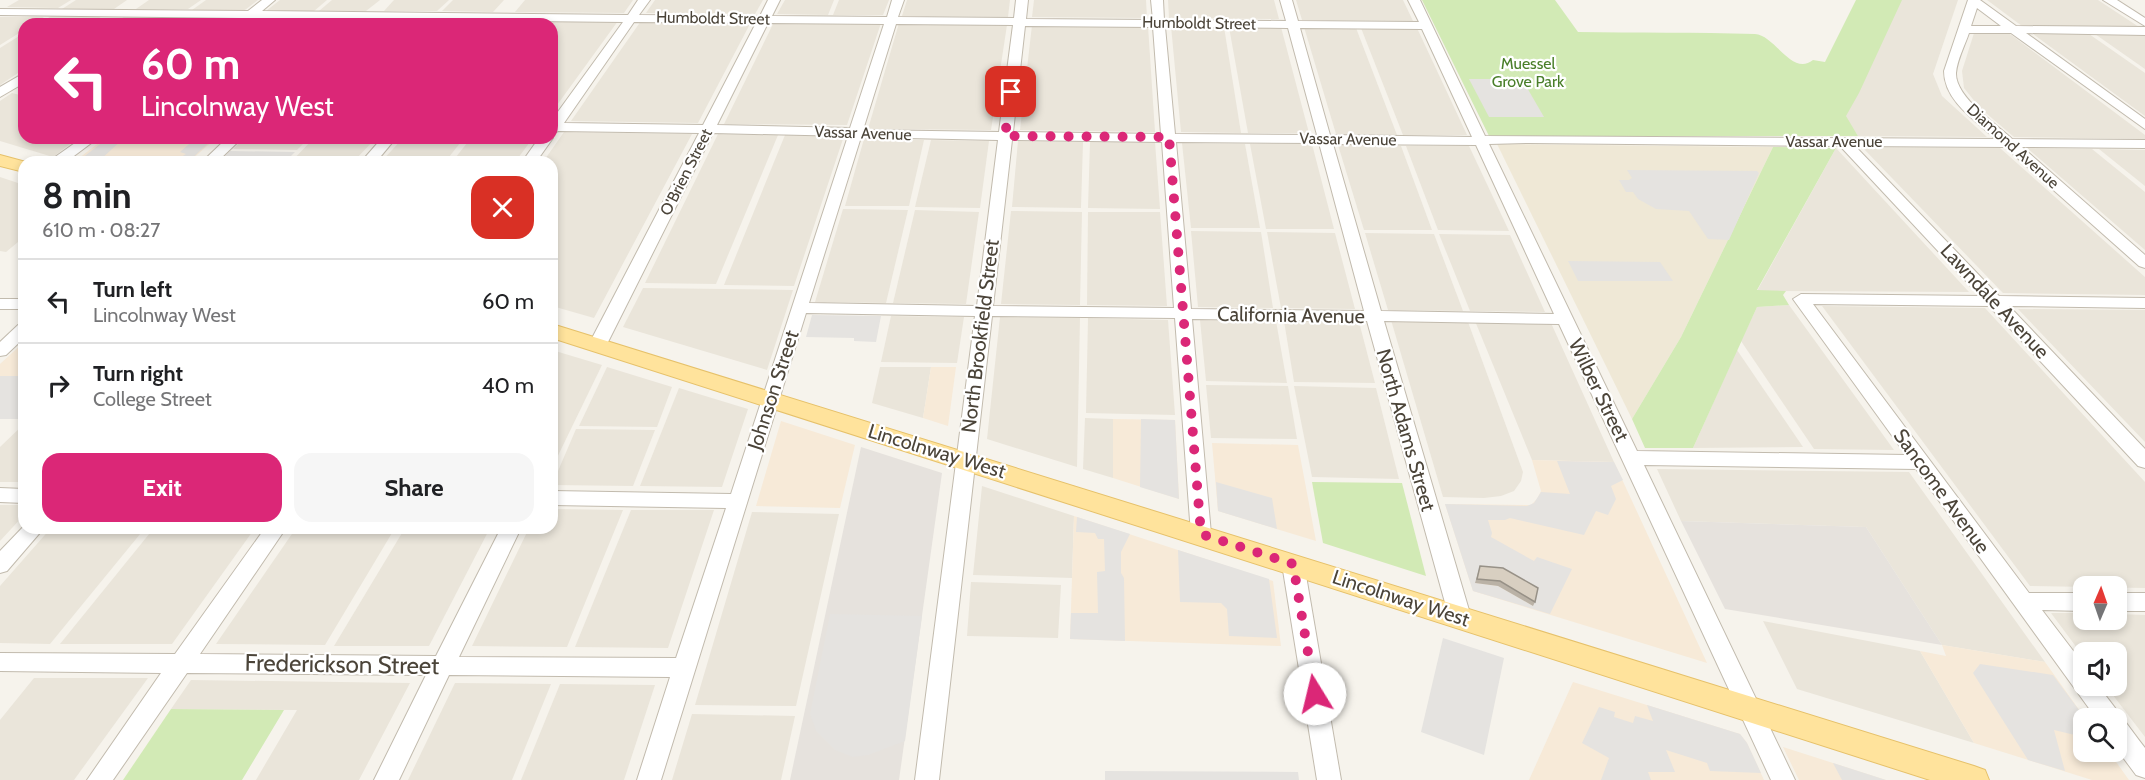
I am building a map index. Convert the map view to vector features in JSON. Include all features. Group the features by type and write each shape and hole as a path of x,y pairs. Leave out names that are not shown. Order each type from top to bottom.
{"main road":[{"path":"0,160 18,165"},
{"name":"Lincolnway West","path":"558,333 1974,780"}],"street":[{"path":"0,5 8,0"},
{"path":"113,18 140,0"},
{"path":"246,18 269,0"},
{"path":"368,18 388,0"},
{"path":"558,120 644,0"},
{"name":"O'Brien Street","path":"598,344 774,0"},
{"name":"Johnson Street","path":"649,780 898,0"},
{"name":"North Brookfield Street","path":"927,780 1022,0"},
{"path":"1157,0 1201,534"},
{"name":"North Adams Street","path":"1286,0 1460,617"},
{"name":"Wilber Street","path":"1414,0 1783,780"},
{"path":"1974,0 2145,125"},
{"name":"Diamond Avenue","path":"1974,0 1950,70 1950,81 1959,97 2145,263"},
{"path":"2109,0 2145,23"},
{"name":"Humboldt Street","path":"0,12 1427,26"},
{"path":"1964,29 2145,31"},
{"path":"0,93 18,81"},
{"name":"Vassar Avenue","path":"558,130 1324,139 2145,144"},
{"name":"Lawndale Avenue","path":"1844,141 2145,461"},
{"path":"67,156 83,144"},
{"path":"216,156 228,144"},
{"path":"373,156 384,144"},
{"name":"Sancome Avenue","path":"1995,301 1800,299 2073,669"},
{"path":"1995,301 2145,303"},
{"path":"0,304 18,304"},
{"name":"California Avenue","path":"800,308 1565,319"},
{"path":"0,351 18,334"},
{"path":"1632,458 1920,462"},
{"path":"0,495 18,496"},
{"path":"558,498 737,501"},
{"path":"0,565 28,534"},
{"path":"99,780 272,534"},
{"path":"386,780 508,534"},
{"path":"1293,564 1329,780"},
{"path":"2023,601 2073,602"},
{"path":"2127,602 2145,602"},
{"name":"Frederickson Street","path":"0,662 684,668"},
{"name":"Sancome Avenue","path":"2093,696 2102,708"},
{"path":"2127,742 2145,766"}],"shaded area":[{"path":"19,0 71,0 58,8 7,7"},
{"path":"76,0 127,0 114,9 62,9"},
{"path":"149,0 201,0 188,9 136,9"},
{"path":"206,0 258,0 245,10 192,10"},
{"path":"280,0 327,0 314,11 266,11"},
{"path":"332,0 380,0 366,11 319,11"},
{"path":"394,0 449,0 437,11 384,11"},
{"path":"453,0 504,0 493,12 442,11"},
{"path":"525,0 633,0 624,13 515,12"},
{"path":"655,0 763,0 755,14 646,13"},
{"path":"785,0 834,0 828,15 777,14"},
{"path":"839,0 889,0 883,15 833,15"},
{"path":"907,0 1010,0 1008,17 902,16"},
{"path":"1034,0 1146,0 1147,18 1032,17"},
{"path":"1168,0 1274,0 1279,19 1169,18"},
{"path":"1296,0 1403,0 1413,21 1302,20"},
{"path":"1901,0 1958,0 1933,74 1942,96 1987,137 1858,136 1845,116"},
{"path":"1987,0 2098,0 2139,27 2022,26"},
{"path":"51,16 102,16 99,18 48,18"},
{"path":"125,16 178,17 177,18 122,18"},
{"path":"0,17 44,17 18,18 18,34 0,45"},
{"path":"558,20 618,21 558,104"},
{"path":"641,21 751,22 698,123 571,121"},
{"path":"774,22 881,23 847,125 724,124"},
{"path":"899,23 1007,25 991,130 868,129"},
{"path":"1032,25 1148,26 1155,132 1020,130"},
{"path":"1171,26 1224,27 1241,133 1181,132"},
{"path":"1229,27 1281,27 1309,133 1248,133"},
{"path":"1304,27 1356,28 1397,135 1336,134"},
{"path":"1361,28 1417,28 1467,135 1403,135"},
{"path":"1974,33 2010,34 2145,135 2145,139 2014,137 1980,108 1964,88 1962,71"},
{"path":"2033,34 2089,34 2145,73 2145,116"},
{"path":"2095,34 2145,35 2145,69"},
{"path":"18,37 18,73 0,85 0,48"},
{"path":"1469,79 1522,79 1544,117 1489,117"},
{"path":"12,93 18,94 18,144 70,144 54,156 50,156 0,141 0,101"},
{"path":"564,132 692,134 594,318 558,308 558,156 547,156 558,144"},
{"path":"718,134 778,135 716,284 645,283"},
{"path":"785,135 844,136 794,286 724,285"},
{"path":"864,139 924,140 909,206 845,206"},
{"path":"931,140 989,141 980,208 915,207"},
{"path":"1018,141 1083,142 1081,208 1012,207"},
{"path":"1090,142 1155,142 1160,209 1088,208"},
{"path":"1182,143 1245,144 1260,228 1191,228"},
{"path":"97,144 209,144 196,156 82,156"},
{"path":"100,144 117,144 104,156 85,156"},
{"path":"189,144 208,144 194,156 183,156 186,154 180,152"},
{"path":"238,144 303,144 297,150 233,149"},
{"path":"308,144 370,144 359,156 297,156"},
{"path":"398,144 459,144 450,156 386,156"},
{"path":"466,144 528,144 520,156 457,156"},
{"path":"1250,144 1312,144 1334,229 1266,229"},
{"path":"1497,144 1773,147 1681,337 1632,419"},
{"path":"1338,145 1401,146 1432,230 1364,230"},
{"path":"1406,146 1469,146 1509,231 1438,230"},
{"path":"1862,147 2000,148 2145,277 2145,295 2003,293"},
{"path":"1836,148 1969,292 1757,291"},
{"path":"2027,148 2092,149 2145,192 2145,250"},
{"path":"2099,149 2145,150 2145,186"},
{"path":"230,151 295,152 291,156 225,156"},
{"path":"1627,170 1757,171 1759,173 1729,240 1708,239 1689,211 1656,209 1638,199 1633,192 1626,192 1619,180 1632,178"},
{"path":"0,177 18,183 18,242 6,252 0,251"},
{"path":"843,209 908,210 886,303 815,302"},
{"path":"915,210 979,212 966,304 893,303"},
{"path":"1011,211 1082,212 1080,305 1001,304"},
{"path":"1088,212 1160,212 1167,306 1087,305"},
{"path":"1191,231 1261,232 1273,308 1198,307"},
{"path":"1267,232 1335,233 1355,309 1281,308"},
{"path":"1365,233 1434,234 1463,311 1388,310"},
{"path":"1439,234 1510,235 1545,312 1470,311"},
{"path":"1568,261 1660,262 1673,281 1578,281"},
{"path":"643,288 793,290 767,370 623,327"},
{"path":"1789,305 1894,450 1814,449 1741,341 1757,307"},
{"path":"1822,306 1985,308 2145,482 2145,588 2127,588 2127,576 2073,576 2073,587 2030,586"},
{"path":"2018,309 2145,310 2145,442"},
{"path":"812,315 881,316 876,342 854,341 854,338 806,337"},
{"path":"891,316 964,317 957,363 881,362"},
{"path":"1000,317 1080,318 1077,467 987,439"},
{"path":"1088,318 1168,320 1175,415 1086,413"},
{"path":"1200,320 1276,321 1287,383 1206,381"},
{"path":"1391,320 1468,322 1523,472 1521,481 1514,491 1501,496 1484,498 1443,497"},
{"path":"1284,321 1359,322 1375,383 1294,382"},
{"path":"1475,321 1551,323 1614,462 1532,460"},
{"path":"18,348 18,418 0,419 0,364"},
{"path":"1737,350 1803,447 1693,448"},
{"path":"558,352 602,365 558,456"},
{"path":"607,367 672,387 657,427 579,426"},
{"path":"880,367 931,367 923,418 872,403"},
{"path":"931,367 956,367 948,426 923,418"},
{"path":"0,376 18,376 18,419 0,419"},
{"path":"1206,385 1288,386 1297,439 1211,438"},
{"path":"1294,386 1376,388 1399,479 1312,477"},
{"path":"679,388 748,409 722,487 640,486"},
{"path":"1085,418 1113,419 1113,478 1083,469"},
{"path":"1113,419 1175,420 1179,499 1113,478"},
{"path":"1141,419 1175,420 1179,499 1140,487"},
{"path":"781,421 855,445 840,508 756,506"},
{"path":"576,429 655,430 633,486 558,485 558,471"},
{"path":"18,430 18,482 0,482 0,447"},
{"path":"1212,443 1298,445 1316,541 1218,511"},
{"path":"861,447 942,473 899,780 790,780"},
{"path":"1532,460 1614,462 1707,663 1473,591 1445,504 1531,505 1541,491"},
{"path":"1557,461 1614,462 1623,480 1611,486 1616,499 1608,515 1596,511 1584,535 1510,518 1488,520 1491,537 1534,561 1537,557 1572,569 1550,614 1473,591 1445,504 1527,506 1534,503 1541,492 1570,494","holes":["1502,573 1533,606 1498,586 1475,583"]},
{"path":"1657,469 1909,472 2045,662 1942,645 1866,527 1681,521"},
{"path":"1216,482 1272,498 1277,529 1218,511"},
{"path":"982,486 1074,516 1072,578 973,575"},
{"path":"0,505 18,505 18,522 0,541"},
{"path":"558,509 623,510 567,647 472,646 526,534 558,534"},
{"path":"631,510 714,510 668,648 575,647"},
{"path":"752,512 839,514 796,706 695,705"},
{"path":"1074,516 1273,581 1281,646 1070,639"},
{"path":"1077,517 1130,534 1121,552 1121,573 1124,578 1125,641 1070,639 1071,613 1098,613 1097,572 1105,571 1104,539 1098,539 1095,533 1076,532"},
{"path":"1681,521 1866,527 1942,645 1725,609"},
{"path":"46,534 140,534 50,644 0,643 0,586"},
{"path":"149,534 251,534 172,644 60,644"},
{"path":"292,534 391,534 325,645 216,644"},
{"path":"401,534 487,534 429,646 334,646"},
{"path":"1178,550 1269,579 1277,638 1229,636 1227,609 1221,603 1180,602"},
{"path":"971,582 1061,585 1058,638 967,636"},
{"path":"2051,613 2073,613 2073,630 2127,630 2127,614 2145,615 2145,737 2127,713 2127,708 2123,708 2114,696 2127,696 2127,642 2073,643"},
{"path":"830,614 922,616 905,741 868,755 853,757 835,750 816,731 810,714"},
{"path":"1763,621 1920,651 1974,743 1797,689"},
{"path":"1443,638 1504,658 1484,755 1421,732"},
{"path":"1942,645 2045,662 2078,708 2073,708 2073,762 2116,762 2129,780 2092,780 1974,743 1920,651 1946,656"},
{"path":"1980,664 2053,675 2078,708 2073,708 2073,735 2054,730 2065,771 2028,760 1973,673"},
{"path":"34,678 148,678 74,780 0,780 0,720"},
{"path":"191,680 410,683 359,780 256,780 297,710 171,709"},
{"path":"1573,682 1740,734 1747,743 1764,780 1529,780"},
{"path":"455,683 551,684 512,780 408,780"},
{"path":"560,684 655,685 624,780 521,780"},
{"path":"1647,705 1740,734 1747,743 1761,773 1710,771 1707,763 1666,750 1675,772 1648,772 1651,780 1601,780 1609,758 1582,743 1599,707 1615,712 1614,717 1633,723 1635,716 1653,721"},
{"path":"692,714 795,716 781,780 672,780"},
{"path":"1783,747 1833,763 1886,780 1799,780"},
{"path":"1833,763 1886,780 1842,780"},
{"path":"1105,771 1298,772 1299,780 1105,780"}],"green space":[{"name":"Muessel Grove Park","path":"1422,0 1555,0 1578,32 1755,34 1770,41 1791,60 1805,64 1813,60 1825,62 1856,0 1902,0 1846,116 1858,136 1489,136"},
{"path":"1773,147 1836,148 1757,290 1786,291 1783,295 1789,305 1757,307 1693,448 1645,448 1632,419 1681,337"},
{"path":"1312,482 1402,483 1426,576 1323,543"},
{"path":"171,709 284,710 242,780 123,780"}],"building":[{"path":"1480,566 1503,568 1538,588 1535,602 1500,581 1477,579"}],"route":[{"path":"1011,92 1005,136 1169,137 1201,534 1293,564 1315,694"}]}
